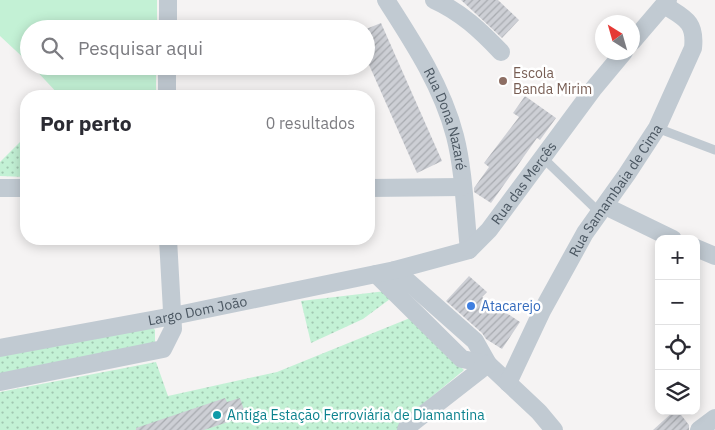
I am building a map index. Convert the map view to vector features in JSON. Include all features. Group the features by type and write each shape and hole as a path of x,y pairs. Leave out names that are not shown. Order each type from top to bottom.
{"street":[{"path":"168,0 168,20"},
{"name":"Rua Dona Nazaré","path":"386,0 421,58 442,98 455,135 459,154 468,250"},
{"path":"434,0 458,12 501,52"},
{"path":"640,33 666,2"},
{"name":"Rua Samambaia de Cima","path":"508,383 542,311 585,233 603,210 657,128 693,48 694,35 692,26 666,2"},
{"name":"Rua das Mercês","path":"395,270 468,250 490,230 542,157 617,60"},
{"path":"167,75 167,90"},
{"path":"375,188 462,187"},
{"path":"0,188 20,188"},
{"path":"603,210 663,235"},
{"path":"0,382 163,349 173,329 168,245"},
{"path":"700,250 715,256"},
{"path":"395,270 475,341 488,364 539,412 554,430"},
{"name":"Largo Dom João","path":"0,348 172,316 395,270"},
{"path":"376,274 462,358 488,364"},
{"path":"406,430 407,427 488,364"},
{"path":"699,430 715,418"}],"lane":[{"path":"657,128 715,150"},
{"path":"542,157 603,210"}],"green space":[{"path":"0,0 157,0 157,20 20,20 20,55 0,36"},
{"path":"40,75 156,75 156,90 54,90"},
{"path":"20,142 20,177 0,176 0,162"},
{"path":"386,291 390,299 363,319 311,343 301,301"},
{"path":"410,318 464,370 401,422 399,430 0,430 0,392 156,362 168,396 277,372"},
{"path":"151,325 155,330 155,344 0,376 0,356"}],"building":[{"path":"461,0 498,0 519,20 502,38"},
{"path":"381,23 442,161 417,173 374,75 375,25"},
{"path":"525,96 556,118 540,140 537,138 491,203 474,192 474,188 489,167 484,163 519,117 513,113"},
{"path":"469,276 487,292 482,297 520,322 502,349 486,339 482,333 446,301"},
{"name":"Antiga Estação Ferroviária de Diamantina","path":"225,398 227,402 240,398 246,416 204,430 136,430 136,428"},
{"path":"670,415 681,415 689,425 689,430 653,430"}],"place":[{"name":"Escola Banda Mirim","path":"503,81"},
{"name":"Atacarejo","path":"471,306"},
{"name":"Antiga Estação Ferroviária de Diamantina","path":"217,415"}]}
